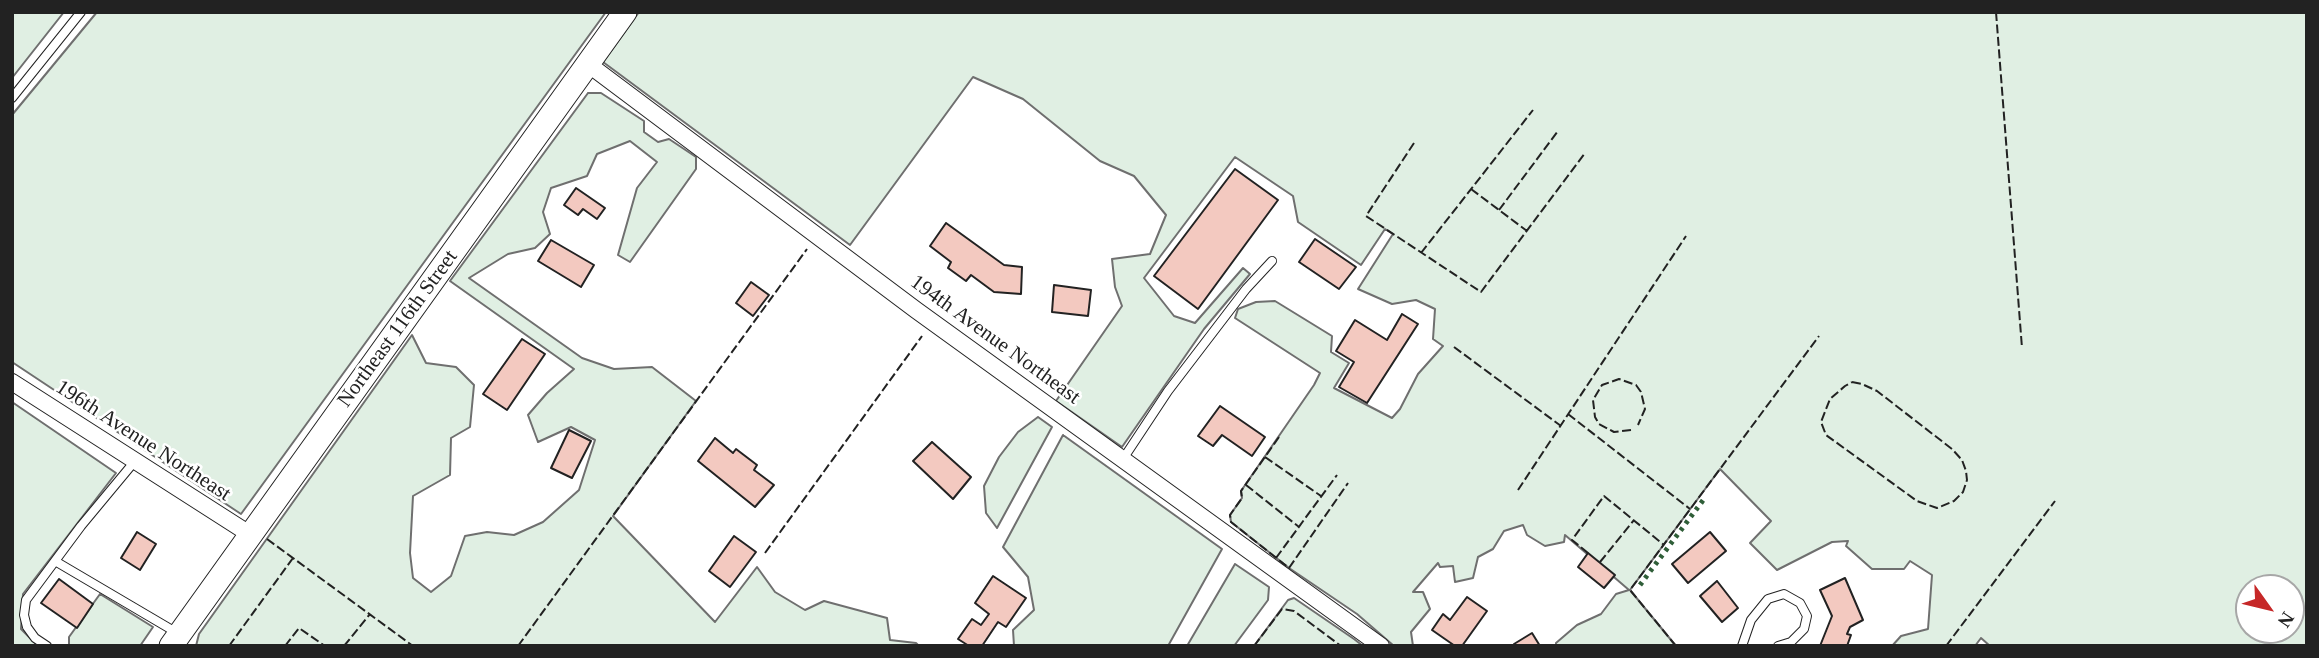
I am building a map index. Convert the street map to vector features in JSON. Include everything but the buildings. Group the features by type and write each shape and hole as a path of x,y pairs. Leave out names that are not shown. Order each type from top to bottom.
{"street":[{"name":"Northeast 116th Street","path":"175,642 625,12"},
{"name":"194th Avenue Northeast","path":"587,64 916,310 1381,646"},
{"name":"196th Avenue Northeast","path":"12,382 251,535"}],"lane":[{"path":"12,98 81,12"},
{"path":"1123,459 1176,381 1246,289 1272,261"},
{"path":"47,646 35,638 27,627 24,615 26,600 135,461"},
{"path":"55,561 175,642"},
{"path":"1742,646 1751,620 1768,598 1784,594 1800,603 1807,616 1804,629 1791,642 1778,646"}],"green space":[{"path":"12,12 64,12 12,78"},
{"path":"97,12 606,12 241,514 12,362 12,115"},
{"path":"639,12 2307,12 2307,646 1990,646 1981,638 1975,646 1892,646 1901,636 1928,629 1932,575 1910,561 1904,569 1872,569 1846,546 1848,541 1832,542 1777,570 1750,543 1771,521 1720,469 1630,590 1676,646 1556,646 1556,643 1577,625 1601,614 1616,594 1629,590 1565,535 1564,542 1545,546 1527,535 1523,525 1504,531 1493,549 1478,557 1473,578 1455,582 1453,566 1440,567 1438,563 1413,592 1423,592 1430,609 1411,632 1413,646 1394,646 1357,614 1289,568 1231,522 1230,515 1242,498 1241,491 1320,373 1235,318 1238,309 1256,302 1275,301 1332,336 1331,352 1349,363 1334,388 1392,418 1400,409 1418,374 1443,346 1433,339 1435,309 1416,300 1392,304 1358,289 1393,234 1385,229 1361,265 1298,222 1293,196 1235,157 1144,278 1174,316 1195,323 1243,268 1250,274 1204,329 1122,447 1056,401 1122,306 1115,287 1112,259 1150,254 1166,215 1134,176 1100,161 1023,99 973,77 850,245 603,62"},
{"path":"588,93 601,93 644,121 644,132 658,142 669,139 696,157 696,169 630,262 618,255 637,188 657,162 630,141 597,154 587,176 551,188 543,212 550,234 535,248 508,254 469,278 582,358 614,369 652,367 696,401 613,516 715,622 757,567 775,592 805,610 824,601 887,618 890,640 916,643 919,646 196,646 199,634 412,335 426,363 456,367 474,385 470,427 451,438 450,475 413,496 410,553 413,578 431,592 451,576 465,536 487,532 514,535 543,522 579,490 595,440 571,427 538,442 528,415 547,393 574,369 450,281"},
{"path":"12,402 116,473 23,594 21,629 38,646 12,646"},
{"path":"1038,417 1052,427 997,528 986,513 984,486 999,457 1018,432"},
{"path":"1063,435 1222,549 1168,646 1014,646 1013,630 1034,610 1028,577 1003,547"},
{"path":"1235,564 1269,587 1268,600 1234,646 1187,646"},
{"path":"100,594 153,627 140,646 69,646 69,637"},
{"path":"1294,598 1363,646 1254,646 1288,600"}],"hedge":[{"path":"1640,585 1704,499"}],"fence":[{"path":"1996,12 2022,348"},
{"path":"1421,253 1533,110"},
{"path":"1499,210 1558,131"},
{"path":"1414,143 1366,216 1481,292 1585,153"},
{"path":"1471,189 1527,231"},
{"path":"1518,490 1686,236"},
{"path":"518,646 807,249"},
{"path":"765,553 922,336"},
{"path":"1676,646 1630,590 1819,336"},
{"path":"1454,347 1561,426"},
{"path":"1631,430 1614,432 1599,424 1595,417 1593,400 1602,385 1619,379 1636,385 1641,392 1645,409 1638,425"},
{"path":"1852,382 1877,391 1952,449 1962,460 1967,480 1963,492 1954,501 1937,508 1917,501 1826,435 1821,422 1830,399 1852,382"},
{"path":"1568,414 1690,509"},
{"path":"1279,437 1241,491 1242,498 1230,515 1231,522 1289,568 1348,483"},
{"path":"1265,457 1321,496"},
{"path":"1276,558 1337,475"},
{"path":"1246,485 1299,527"},
{"path":"1588,553 1572,540 1604,496 1664,545"},
{"path":"1946,646 2055,501"},
{"path":"1600,562 1634,520"},
{"path":"267,539 413,646"},
{"path":"229,646 293,558"},
{"path":"1254,646 1282,609 1294,611 1341,646"},
{"path":"344,646 370,614"},
{"path":"285,646 299,628 325,646"}]}
